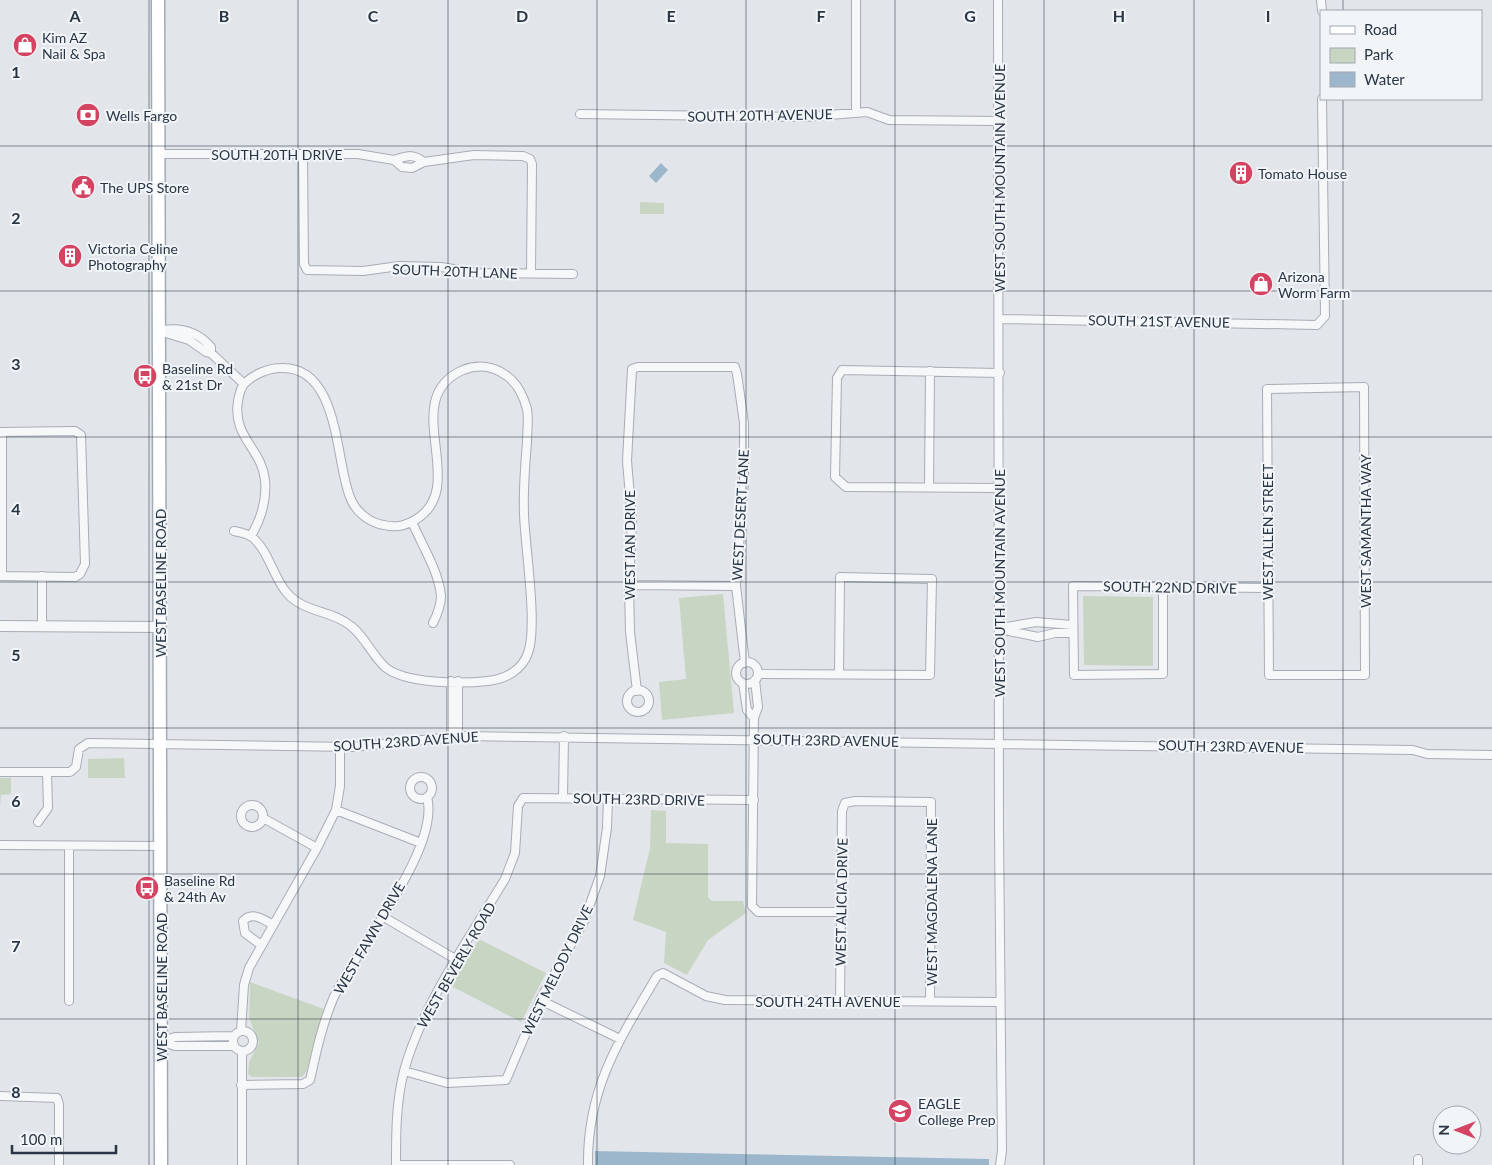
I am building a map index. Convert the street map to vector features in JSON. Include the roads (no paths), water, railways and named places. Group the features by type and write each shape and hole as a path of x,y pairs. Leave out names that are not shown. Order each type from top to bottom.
{"main road":[{"name":"WEST BASELINE ROAD","path":"158,0 161,1165"}],"street":[{"path":"856,0 856,113"},
{"name":"WEST SOUTH MOUNTAIN AVENUE","path":"998,0 1000,121 999,742 1002,1151 1000,1165"},
{"name":"SOUTH 21ST AVENUE","path":"1000,319 1317,325 1324,316 1322,100"},
{"name":"SOUTH 20TH AVENUE","path":"580,114 804,117 872,113 889,120 1000,121"},
{"name":"SOUTH 20TH DRIVE","path":"158,154 358,154 394,160 407,168 424,162 474,156 523,156 530,159 532,164 531,273"},
{"name":"SOUTH 20TH LANE","path":"303,154 304,264 307,270 363,271 399,266 441,267 478,273 573,274"},
{"name":"SOUTH 20TH DRIVE","path":"394,160 406,155 413,155 424,162"},
{"path":"159,331 198,339 206,352 210,353 244,384"},
{"path":"234,531 251,536 266,556 286,592 298,603 335,617 351,626 385,667 407,677 455,681 487,681 507,677 522,665 530,650 532,630 523,512 528,412 522,394 508,376 487,366 468,368 451,376 438,393 433,412 439,480 435,500 424,514 412,522 396,528 378,524 360,514 350,498 339,441 326,402 311,379 293,368 281,368 264,372 244,384 239,396 236,416 242,434 259,461 265,479 261,520 251,536"},
{"name":"WEST DESERT LANE","path":"632,369 735,368 744,423 744,482 736,586 745,662"},
{"name":"WEST IAN DRIVE","path":"632,369 627,461 632,520 628,585 630,632 637,690"},
{"path":"999,488 846,487 835,477 837,378 842,370 1000,373"},
{"path":"929,487 930,371"},
{"name":"WEST SAMANTHA WAY","path":"1267,388 1364,387 1365,675 1269,675"},
{"name":"WEST ALLEN STREET","path":"1267,388 1269,675"},
{"path":"1,432 79,433 82,438 85,564 83,570 75,576 1,576 1,432"},
{"path":"412,522 436,578 441,597 433,623"},
{"path":"42,576 42,626"},
{"path":"838,674 840,577 932,579 930,675 838,674 757,677 750,683 743,683 738,679 736,672 739,666 745,662 754,665 757,677 758,712 754,718 752,906 758,912 841,912"},
{"path":"628,585 736,586"},
{"name":"SOUTH 22ND DRIVE","path":"1072,629 1073,586 1268,588"},
{"path":"1072,629 1074,675 1163,674 1163,587"},
{"path":"999,629 1036,622 1072,629"},
{"path":"0,626 160,627"},
{"path":"999,629 1038,636 1072,629"},
{"path":"455,681 455,736"},
{"path":"743,683 747,710 754,718"},
{"path":"745,699 758,699"},
{"name":"SOUTH 23RD AVENUE","path":"160,744 340,747 390,744 455,736 564,736 1403,750 1427,754 1492,755"},
{"path":"563,798 564,736"},
{"path":"0,772 68,772 74,770 78,749 86,744 160,744"},
{"path":"242,1031 244,985 249,968 272,924 317,848 336,810 340,786 340,747"},
{"path":"38,822 48,808 48,772"},
{"name":"WEST FAWN DRIVE","path":"241,1084 303,1084 310,1080 319,1042 334,998 413,863 421,844 428,812 427,797"},
{"name":"SOUTH 23RD DRIVE","path":"523,798 754,800"},
{"name":"WEST BEVERLY ROAD","path":"397,1165 396,1114 404,1071 419,1028 505,879 515,853 518,806 523,798"},
{"name":"WEST MELODY DRIVE","path":"404,1071 447,1083 506,1080 540,1000 584,921 600,876 607,828 608,799"},
{"name":"WEST ALICIA DRIVE","path":"840,1001 842,811 845,803 931,802"},
{"name":"WEST MAGDALENA LANE","path":"930,1002 931,802"},
{"path":"336,810 421,844"},
{"path":"263,818 317,848"},
{"path":"0,845 161,846"},
{"path":"69,846 69,1001"},
{"path":"261,945 244,933 243,921 249,916 253,916 272,924"},
{"path":"382,916 457,960"},
{"name":"SOUTH 24TH AVENUE","path":"620,1039 657,976 663,972 715,999 1000,1002"},
{"path":"540,1000 620,1039 593,1106 588,1128 588,1165"},
{"path":"161,1042 175,1037 233,1036 242,1031 248,1032 253,1041 251,1048 242,1052"},
{"path":"233,1036 233,1046"},
{"path":"161,1042 175,1046 233,1046 242,1052"},
{"path":"242,1052 242,1165"},
{"path":"0,1096 57,1098 59,1104 59,1165"},
{"path":"397,1165 510,1164"}],"water":[{"path":"661,163 668,170 656,183 649,176"},
{"path":"595,1151 989,1159 989,1165 595,1165"}],"place":[{"name":"Kim AZ Nail & Spa","path":"25,45"},
{"name":"Wells Fargo","path":"88,115"},
{"name":"Tomato House","path":"1241,173"},
{"name":"The UPS Store","path":"83,187"},
{"name":"Victoria Celine Photography","path":"70,256"},
{"name":"Arizona Worm Farm","path":"1261,284"},
{"name":"Baseline Rd & 21st Dr","path":"145,376"},
{"name":"Baseline Rd & 24th Av","path":"147,888"},
{"name":"EAGLE College Prep","path":"900,1111"}]}
